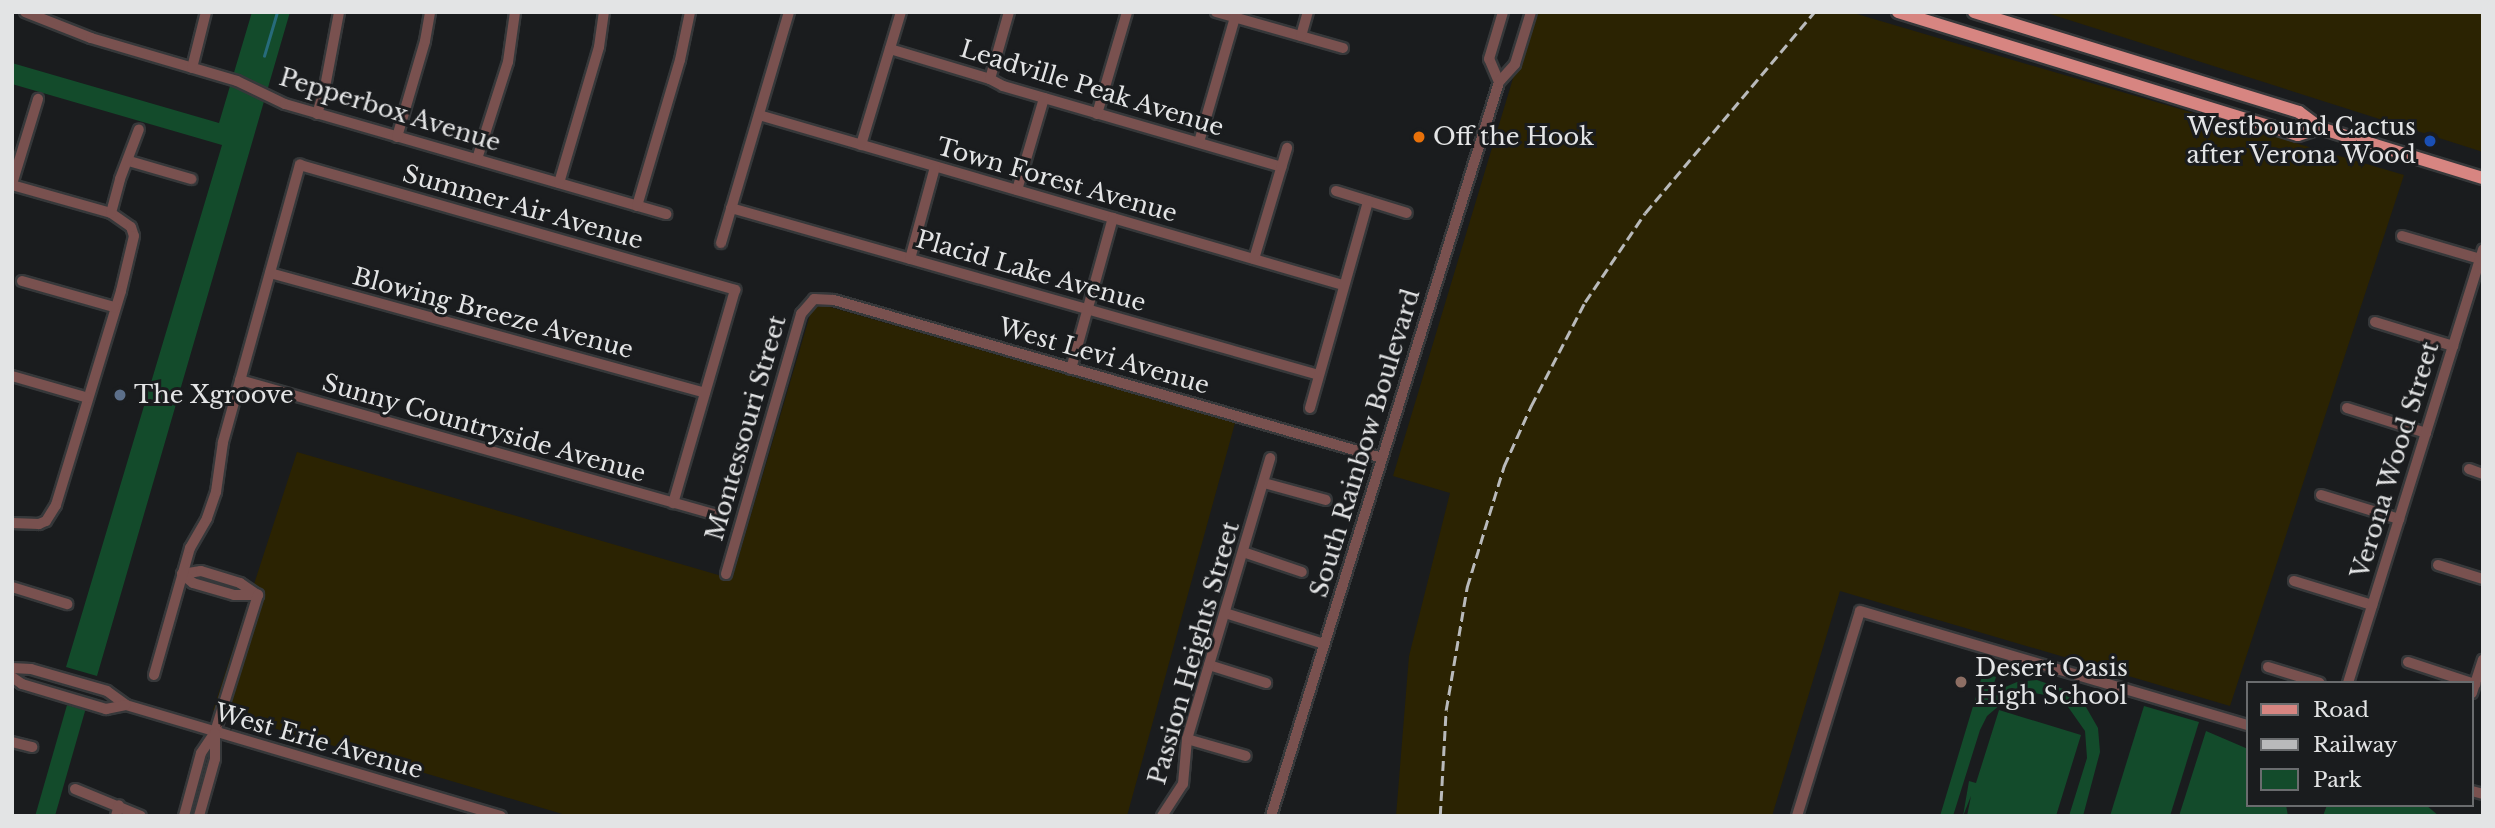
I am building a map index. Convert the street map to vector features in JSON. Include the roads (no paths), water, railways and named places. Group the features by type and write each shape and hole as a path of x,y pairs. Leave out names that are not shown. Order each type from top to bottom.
{"main road":[{"path":"1898,12 2298,135 2320,128"},
{"path":"1974,12 2299,112 2320,128 2483,178"}],"street":[{"name":"Pepperbox Avenue","path":"25,12 91,38 237,80 285,104 666,214"},
{"path":"192,68 206,12"},
{"path":"317,114 326,87 339,12"},
{"path":"397,137 425,41 430,12"},
{"path":"477,159 508,62 515,12"},
{"path":"559,183 598,47 604,12"},
{"path":"637,206 680,60 690,12"},
{"path":"721,243 789,12"},
{"path":"861,145 901,12"},
{"path":"990,79 1009,12"},
{"path":"1097,114 1126,12"},
{"path":"1216,12 1343,48"},
{"path":"1301,36 1308,12"},
{"name":"South Rainbow Boulevard","path":"1499,82 1489,59 1503,12"},
{"name":"South Rainbow Boulevard","path":"1271,816 1499,82 1515,64 1531,12"},
{"path":"1199,142 1235,18"},
{"name":"Leadville Peak Avenue","path":"890,49 1097,114 1282,167"},
{"path":"1017,190 1044,98"},
{"path":"12,523 38,524 46,521 56,505 133,248 131,227 111,213 12,185 38,99"},
{"name":"Town Forest Avenue","path":"759,115 1343,285"},
{"path":"111,213 120,178 129,161 139,129"},
{"path":"1254,260 1287,148"},
{"path":"129,161 191,179"},
{"name":"Summer Air Avenue","path":"270,273 300,165 735,290 705,393"},
{"path":"910,258 935,167"},
{"path":"1336,191 1408,213"},
{"path":"1310,408 1368,201"},
{"name":"Placid Lake Avenue","path":"731,208 1319,375"},
{"path":"1072,369 1113,218"},
{"path":"2402,236 2481,254"},
{"name":"Verona Wood Street","path":"2349,681 2481,254"},
{"path":"154,675 190,548 207,518 216,492 223,442 270,273"},
{"name":"Blowing Breeze Avenue","path":"270,273 705,393"},
{"path":"22,281 114,306"},
{"name":"West Levi Avenue","path":"814,299 834,300 1382,458"},
{"name":"Montessouri Street","path":"726,574 801,314 814,299"},
{"path":"2375,322 2453,346"},
{"path":"12,376 88,398"},
{"name":"Sunny Countryside Avenue","path":"240,380 716,515"},
{"path":"673,503 705,393"},
{"path":"2347,408 2426,433"},
{"name":"Passion Heights Street","path":"1162,816 1183,784 1187,739 1270,458"},
{"path":"2469,469 2483,474"},
{"path":"1264,483 1326,500"},
{"path":"2321,495 2399,519"},
{"path":"1243,552 1302,572"},
{"path":"2438,565 2483,579"},
{"path":"183,574 192,583 234,595 258,596 215,732 201,753 184,816"},
{"path":"2294,581 2372,605"},
{"path":"12,587 66,604"},
{"path":"1797,816 1860,611 2246,724"},
{"path":"1224,613 1324,644"},
{"path":"2474,688 2483,660"},
{"path":"2408,662 2456,681"},
{"path":"1209,665 1266,683"},
{"path":"2268,667 2314,681"},
{"name":"West Erie Avenue","path":"12,668 31,669 107,691 126,705 501,816"},
{"name":"West Erie Avenue","path":"12,677 22,684 106,709 126,705"},
{"path":"199,816 215,759 215,732"},
{"path":"1187,739 1246,756"},
{"path":"12,742 32,747"},
{"path":"75,789 117,811 141,816"}],"waterway":[{"path":"264,56 277,12"}],"railway":[{"path":"1440,816 1446,710 1467,587 1504,466 1531,406 1585,302 1645,213 1814,12"}],"place":[{"name":"Off the Hook","path":"1419,137"},
{"name":"Westbound Cactus after Verona Wood","path":"2430,141"},
{"name":"The Xgroove","path":"120,395"},
{"name":"Desert Oasis High School","path":"1961,682"}]}
